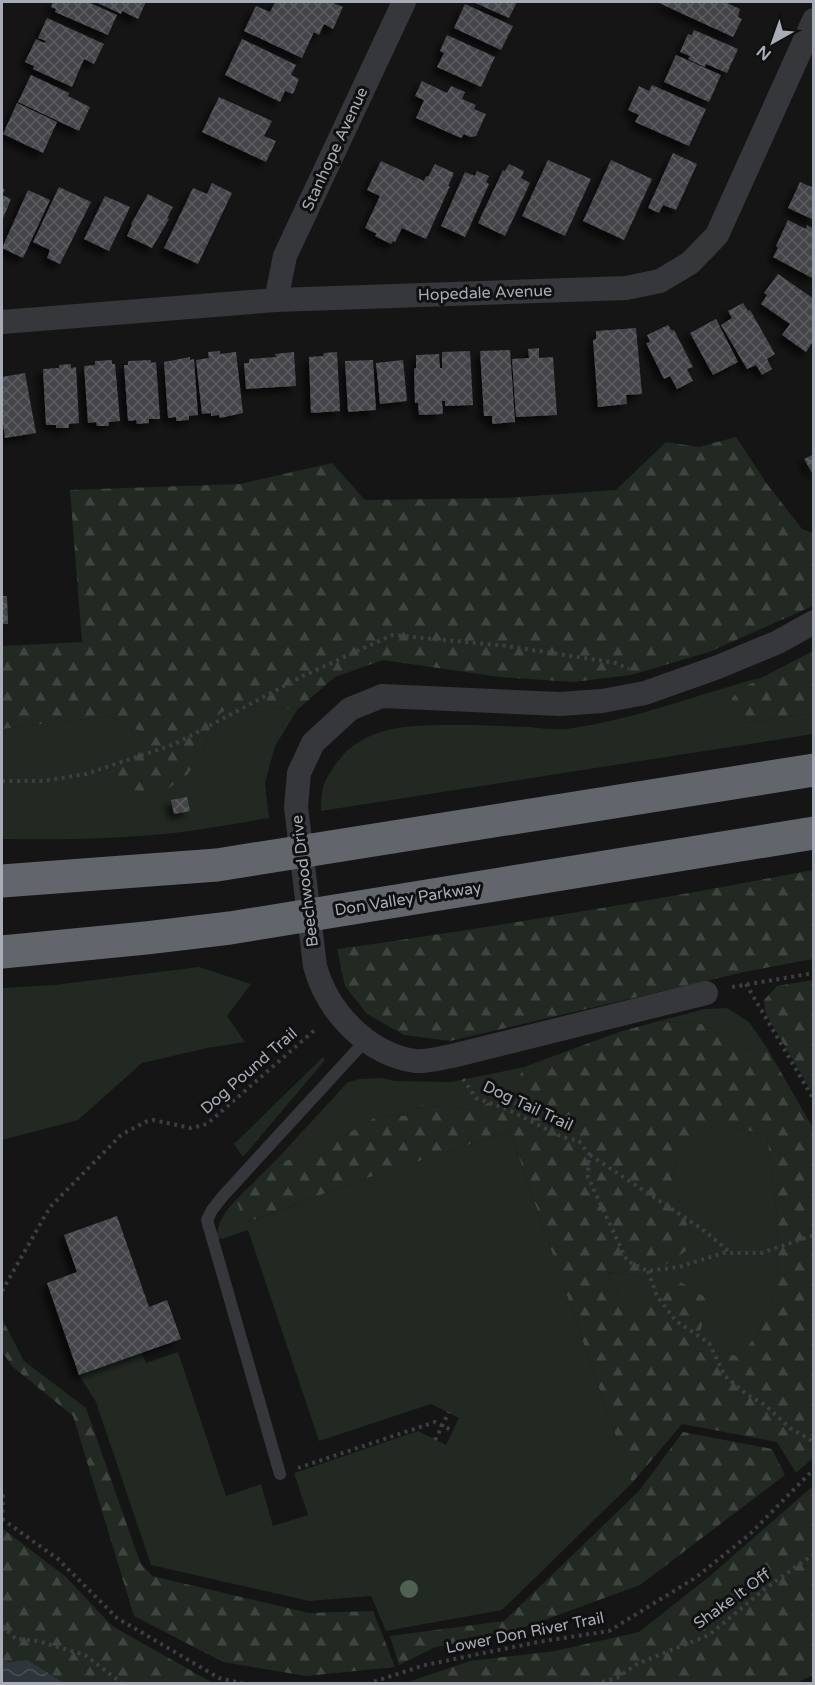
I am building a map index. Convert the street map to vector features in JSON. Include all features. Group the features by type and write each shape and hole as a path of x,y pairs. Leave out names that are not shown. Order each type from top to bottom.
{"highway":[{"path":"2,881 217,865 813,770"},
{"name":"Don Valley Parkway","path":"2,952 230,928 813,833"}],"street":[{"name":"Stanhope Avenue","path":"276,300 285,256 404,2"},
{"name":"Hopedale Avenue","path":"2,322 276,300 626,288 660,281 690,263 717,235 813,20"},
{"name":"Beechwood Drive","path":"706,993 452,1056 418,1061 399,1057 366,1040 335,1011 319,982 315,966 296,807 300,773 313,743 350,709 382,696 560,704 602,701 645,693 718,667 778,642 813,622"}],"lane":[{"path":"280,1474 207,1220 223,1196 366,1040"}],"path":[{"path":"706,993 813,973"},
{"path":"746,984 813,1100"},
{"name":"Dog Pound Trail","path":"2,1291 50,1207 112,1143 130,1130 150,1120 191,1128 213,1121 335,1011"},
{"name":"Dog Tail Trail","path":"452,1056 464,1082 476,1098 507,1109 562,1137 579,1141 589,1154 702,1229 731,1252"},
{"path":"589,1154 588,1177 627,1261 648,1271 679,1267 723,1253 761,1253 813,1235"},
{"path":"648,1271 657,1296 676,1321 709,1343 725,1376 746,1394 765,1405 790,1428 813,1442"},
{"path":"435,1440 449,1412"},
{"path":"280,1474 435,1422 453,1431"},
{"name":"Lower Don River Trail","path":"367,1683 425,1665 538,1642 609,1631 695,1578 750,1534 813,1468"},
{"path":"2,1495 2,1519 58,1559 117,1618 219,1678 245,1683"},
{"name":"Shake It Off","path":"595,1683 616,1678 637,1665 709,1635 766,1588 813,1554"},
{"path":"2,1626 16,1639 38,1641 85,1655 123,1683"}],"green space":[{"path":"736,437 767,484 802,529 813,533 813,606 709,652 631,675 573,682 500,677 383,660 335,677 298,709 233,705 214,718 202,751 188,774 161,794 132,799 118,790 112,776 122,751 142,740 139,731 109,716 2,729 2,646 82,642 70,490 240,484 332,463 365,500 505,498 616,490 666,442 699,447"},
{"path":"813,651 813,713 741,724 730,713 732,698 742,688"},
{"path":"762,677 742,688 741,724 813,713 813,734 321,811 324,784 329,773 350,749 363,739 378,733 427,725 568,729 645,712"},
{"path":"233,705 298,709 275,746 265,783 269,818 182,832 137,836 2,839 2,729 109,716 139,731 142,740 202,751 214,718"},
{"path":"813,870 813,959 744,972 450,1041 404,1035 367,1014 345,986 337,949 456,932"},
{"path":"199,967 251,984 227,1016 245,1042 142,1063 78,1120 2,1140 2,988 54,985"},
{"path":"814,980 813,1094 765,1012 764,1000 777,986"},
{"path":"727,1008 749,1022 767,1048 746,1050 704,1024 659,1021 705,1009"},
{"path":"659,1021 704,1024 746,1050 767,1048 813,1128 814,1457 796,1473 777,1442 682,1424 632,1483 510,1131 358,1181 245,1223 236,1200 276,1160 281,1163 340,1138 379,1115 411,1116 420,1105 475,1110 513,1089 524,1067 619,1032","holes":["721,1124 767,1135 777,1215 778,1287 757,1334 740,1356 696,1351 708,1299 677,1280 653,1294 641,1309 618,1295 608,1272 648,1277 687,1250 690,1233 671,1177 684,1147"]},
{"path":"323,1057 325,1060 243,1157 234,1144"},
{"path":"524,1067 513,1089 475,1110 420,1105 411,1116 379,1115 340,1138 281,1163 276,1160 348,1082 381,1078 395,1081 451,1082"},
{"path":"721,1124 767,1135 777,1215 778,1287 757,1334 740,1356 696,1351 653,1294 641,1309 618,1295 608,1272 648,1277 690,1233 671,1177 684,1147"},
{"path":"510,1131 632,1483 502,1610 386,1631 371,1596 309,1601 151,1565 96,1402 79,1375 142,1353 146,1363 178,1352 226,1496 261,1484 273,1526 308,1515 294,1473 418,1431 446,1445 459,1418 431,1404 319,1441 248,1230 222,1239 217,1238 218,1227 225,1213 236,1200 246,1223 358,1181"},
{"path":"2,1319 24,1361 86,1408 140,1562 152,1576 309,1613 373,1611 395,1667 306,1676 223,1662 134,1616 73,1416 13,1367 2,1352"},
{"path":"683,1432 772,1449 785,1475 640,1585 503,1635 435,1647 399,1665 390,1636 504,1621 639,1491"},
{"path":"813,1486 813,1675 794,1684 405,1683 470,1661 555,1651 639,1632 710,1576"},
{"path":"2,1528 66,1577 112,1626 213,1683 64,1683 28,1660 6,1662 2,1659"}],"water":[{"path":"2,1659 7,1662 28,1660 64,1683 2,1683"}],"building":[{"path":"53,2 88,2 117,15 108,35 55,12 56,9 51,7"},
{"path":"96,2 146,2 138,19"},
{"path":"275,2 331,2 343,7 333,29 324,24 319,35 314,32 302,58 244,31 256,6 270,12"},
{"path":"473,2 517,2 509,18"},
{"path":"660,2 725,2 740,9 738,17 742,19 733,37"},
{"path":"465,4 513,26 501,50 454,28"},
{"path":"47,18 104,44 94,64 84,59 72,87 33,69 34,66 25,62 36,39 44,43 46,41 38,38"},
{"path":"694,30 738,49 727,73 706,64 705,67 688,59 690,56 680,52 688,34 692,35"},
{"path":"447,35 495,57 481,87 437,67 444,53 440,51"},
{"path":"242,39 296,65 291,75 299,79 293,94 285,91 280,102 225,75"},
{"path":"676,55 721,75 709,102 664,82"},
{"path":"31,75 69,93 68,96 90,107 79,131 18,102"},
{"path":"422,81 447,93 451,86 465,92 462,99 476,105 474,109 486,114 476,136 470,137 464,134 461,138 416,118 424,100 415,96"},
{"path":"652,85 706,109 689,146 635,122 639,115 628,110 639,86 649,91"},
{"path":"219,97 272,121 264,136 276,141 266,162 202,132"},
{"path":"17,103 57,122 43,153 3,134"},
{"path":"673,153 697,164 676,210 663,205 659,213 648,208"},
{"path":"548,160 591,179 565,236 522,216"},
{"path":"611,160 652,179 624,240 583,221"},
{"path":"381,161 424,181 435,164 454,173 426,239 402,228 395,242 391,244 365,228 380,196 367,190"},
{"path":"509,164 524,171 521,178 530,183 505,236 478,223 503,170 505,171"},
{"path":"477,171 489,176 486,182 489,184 465,237 441,226 465,172 475,176"},
{"path":"800,182 814,188 814,220 788,208"},
{"path":"212,183 232,193 198,264 164,248 193,188 207,194"},
{"path":"59,187 91,202 60,264 47,258 50,250 33,242"},
{"path":"28,190 50,200 23,258 2,248"},
{"path":"148,194 173,207 167,218 169,219 152,248 127,236"},
{"path":"2,195 11,199 2,221"},
{"path":"105,196 130,207 109,251 84,239"},
{"path":"788,220 806,229 807,225 814,229 814,279 773,257"},
{"path":"778,274 814,299 814,340 806,352 782,335 790,324 761,304 767,295 764,293"},
{"path":"743,303 748,311 750,310 775,354 767,359 772,369 762,375 756,365 747,369 721,325 732,318 728,311"},
{"path":"716,319 738,362 713,375 690,333"},
{"path":"668,325 672,331 674,330 693,367 687,369 693,381 677,389 670,376 664,379 646,343 650,342 647,335"},
{"path":"636,328 642,394 626,395 627,404 598,407 593,340 596,339 596,331"},
{"path":"539,348 539,358 553,357 557,415 516,417 512,359 529,358 528,349"},
{"path":"510,350 515,422 492,424 492,416 484,416 480,351"},
{"path":"220,351 220,354 236,352 243,413 220,418 219,415 211,416 211,413 202,414 196,360 209,358 208,352"},
{"path":"470,351 473,405 445,406 445,401 442,401 443,414 419,415 418,403 415,403 416,355 439,354 440,368 442,368 442,352"},
{"path":"294,352 296,386 246,389 244,363 249,363 249,359 276,357 275,354"},
{"path":"337,352 340,411 311,413 309,357"},
{"path":"190,357 190,360 194,359 198,415 189,416 189,420 176,421 176,417 168,418 164,362"},
{"path":"112,360 112,364 115,364 120,421 109,422 109,426 97,426 96,422 88,423 84,366 95,365 95,361"},
{"path":"151,360 151,363 156,362 160,419 149,419 149,423 137,424 136,420 128,421 124,365 128,365 128,361"},
{"path":"373,360 376,410 348,412 345,361"},
{"path":"403,360 407,401 380,404 376,363"},
{"path":"71,364 71,368 76,367 79,423 69,424 69,428 46,425 43,369 59,368 59,365"},
{"path":"25,373 36,433 5,438 2,416 2,377"},
{"path":"814,454 814,476 804,459"},
{"path":"2,596 7,596 8,624 2,624"},
{"path":"187,797 190,811 174,814 171,800"},
{"path":"117,1216 149,1307 167,1300 181,1339 79,1375 47,1283 77,1272 64,1235"}]}
